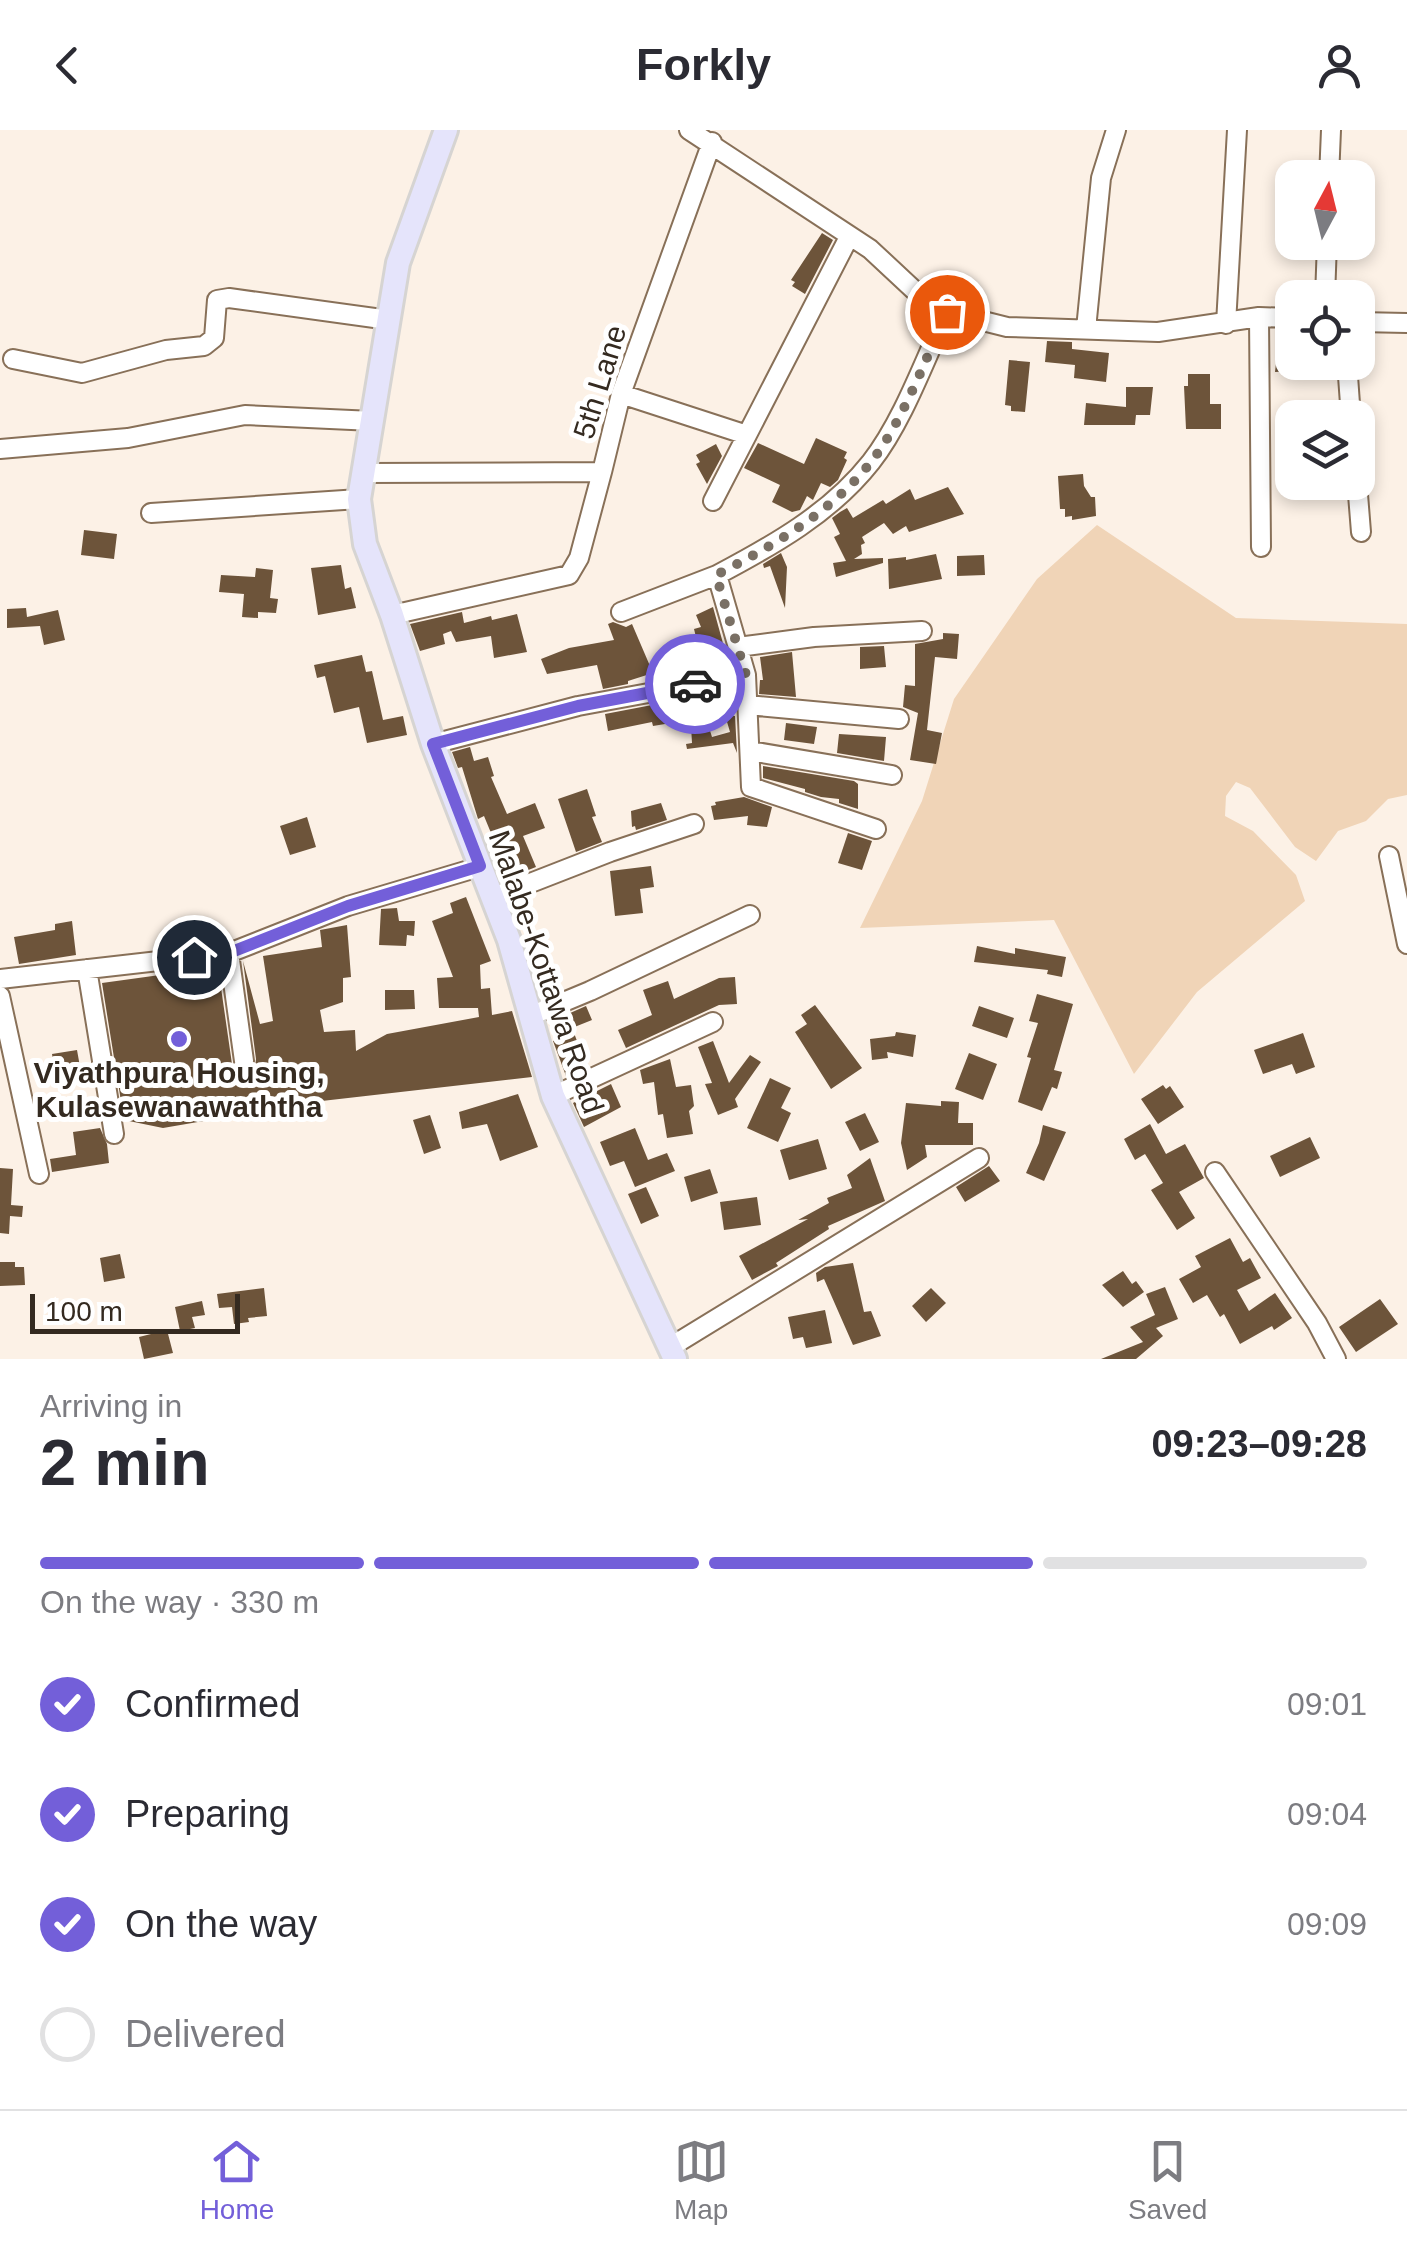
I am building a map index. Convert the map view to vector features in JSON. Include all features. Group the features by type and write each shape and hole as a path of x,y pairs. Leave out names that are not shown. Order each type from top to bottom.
{"main road":[{"name":"Malabe-Kottawa Road","path":"446,130 398,264 359,499 364,544 392,615 433,744 508,940 553,1096 674,1352"}],"street":[{"path":"689,130 870,249 914,290 947,312 1007,327 1158,332 1275,317"},
{"path":"1086,329 1101,178 1116,130"},
{"path":"1226,324 1237,130"},
{"path":"1330,160 1331,130"},
{"name":"5th Lane","path":"364,473 602,472 621,394 712,142"},
{"path":"713,501 849,237"},
{"path":"13,359 82,372 166,350 204,346 214,338 217,300 230,298 389,320"},
{"path":"620,612 716,575 774,545 824,508 871,462 904,404 947,312"},
{"path":"1259,317 1261,547"},
{"path":"1375,322 1407,323"},
{"path":"621,394 748,435"},
{"path":"0,449 128,438 246,415 373,422"},
{"path":"392,615 568,576 579,558 602,472"},
{"path":"151,512 359,499"},
{"path":"1359,500 1362,532"},
{"path":"716,575 746,675 750,787 876,829"},
{"path":"738,646 922,630"},
{"path":"433,744 578,706 746,675"},
{"path":"748,704 899,719"},
{"path":"750,751 892,775"},
{"path":"492,898 694,824"},
{"path":"1389,856 1407,944"},
{"path":"0,980 229,953 348,906 480,866"},
{"path":"530,1016 590,992 750,914"},
{"path":"229,953 244,1061"},
{"path":"87,970 114,1134"},
{"path":"0,996 38,1174"},
{"path":"553,1096 714,1022"},
{"path":"674,1352 979,1158"},
{"path":"1215,1172 1336,1359"}],"shaded area":[{"path":"1097,525 1236,618 1407,624 1407,795 1388,799 1366,821 1338,831 1316,861 1295,847 1250,788 1236,782 1226,796 1225,816 1253,831 1296,875 1305,901 1197,992 1134,1074 1054,920 860,928 922,801 954,699 1037,579"}],"building":[{"path":"822,233 833,240 805,294 792,286 795,282 791,280"},
{"path":"1047,341 1072,342 1072,349 1109,353 1106,382 1074,378 1075,365 1045,362"},
{"path":"1009,360 1030,362 1025,412 1011,411 1011,406 1005,405"},
{"path":"1188,374 1210,374 1210,404 1221,404 1221,429 1186,429 1184,386 1188,386"},
{"path":"1126,387 1153,387 1150,415 1136,415 1135,425 1084,425 1086,403 1126,407"},
{"path":"816,438 847,452 847,460 838,480 830,487 821,483 813,500 807,496 800,510 792,512 772,502 780,485 744,468 758,443 804,464"},
{"path":"716,444 722,456 707,484 696,464 700,462 696,455"},
{"path":"1083,474 1084,486 1095,497 1096,516 1072,520 1072,516 1065,517 1065,509 1060,509 1058,476"},
{"path":"948,487 964,514 909,532 906,526 893,534 884,523 862,537 862,554 854,559 883,558 883,563 836,577 833,563 846,561 834,537 840,534 832,518 847,508 853,518 910,489 915,500"},
{"path":"84,530 117,534 114,559 81,555"},
{"path":"781,553 787,567 785,608 770,566 764,568 763,564"},
{"path":"936,554 942,579 889,589 888,559"},
{"path":"984,555 985,575 957,576 957,556"},
{"path":"341,565 345,589 351,587 356,608 318,615 311,568"},
{"path":"256,568 273,570 270,598 278,599 276,613 258,612 258,618 242,617 244,594 219,592 221,575 255,577"},
{"path":"713,607 729,665 713,668 705,639 697,641 694,629 701,627 696,615"},
{"path":"26,608 27,617 58,610 65,640 44,645 40,626 7,628 7,609"},
{"path":"462,612 464,623 517,614 527,652 494,658 491,636 456,642 451,631 443,634 445,644 420,651 410,624"},
{"path":"608,624 626,627 632,624 653,673 603,689 597,665 547,674 541,659 569,648 614,640"},
{"path":"943,633 959,634 957,659 935,657 927,730 942,733 936,764 910,760 918,713 903,707 905,685 915,686 915,644 943,639"},
{"path":"884,646 886,667 860,669 860,647"},
{"path":"792,652 796,697 759,694 763,680 760,657"},
{"path":"362,655 366,672 372,671 383,720 403,716 407,735 367,743 359,707 334,713 325,676 317,678 314,665"},
{"path":"673,701 677,722 653,726 652,722 608,731 605,714"},
{"path":"704,712 712,737 730,732 725,715 735,716 737,753 733,743 687,749 686,744 692,743 691,726 683,726 682,713"},
{"path":"786,723 817,727 814,744 784,740"},
{"path":"839,734 886,737 884,761 837,753"},
{"path":"470,747 474,761 488,757 494,776 491,777 507,814 535,803 545,828 523,836 536,867 503,880 496,864 503,862 484,816 478,819 462,767 458,768 452,752"},
{"path":"763,766 854,781 858,784 858,809 839,803 839,799 763,778"},
{"path":"587,789 602,842 576,852 558,799"},
{"path":"744,797 772,807 767,827 747,825 748,816 714,820 711,806 715,802"},
{"path":"661,803 667,820 636,830 632,827 631,811"},
{"path":"307,817 316,847 290,855 280,826"},
{"path":"848,833 872,841 862,870 838,863"},
{"path":"651,866 654,887 640,889 643,913 615,916 610,871"},
{"name":"Viyathpura Housing, Kulasewanawaththa","path":"466,897 491,961 480,965 481,989 490,988 492,1015 512,1011 532,1077 313,1102 163,1128 124,1120 102,983 218,967 232,1064 238,1072 247,1073 255,1067 256,1059 243,961 260,1024 273,1021 263,956 322,947 320,930 347,925 351,977 343,978 343,1002 320,1010 324,1032 355,1030 356,1051 387,1034 479,1017 478,1008 439,1008 437,978 453,977 432,921 453,913 450,903"},
{"path":"397,908 399,921 415,921 414,936 407,935 406,946 379,945 381,909"},
{"path":"72,921 76,955 19,964 14,937 55,930 55,924"},
{"path":"977,946 1015,954 1015,948 1066,957 1062,977 1047,974 1048,970 974,962"},
{"path":"735,977 737,1004 719,1005 626,1048 618,1030 652,1015 643,990 668,981 674,999 719,978"},
{"path":"385,990 414,990 415,1009 385,1010"},
{"path":"1037,994 1073,1004 1054,1070 1062,1072 1057,1089 1052,1087 1042,1111 1018,1102 1038,1023 1029,1021"},
{"path":"815,1005 862,1068 831,1089 795,1032 807,1024 801,1015"},
{"path":"586,1006 592,1020 572,1028 579,1046 574,1048 583,1068 566,1076 553,1041 560,1038 552,1021"},
{"path":"979,1006 1014,1018 1007,1038 972,1026"},
{"path":"896,1032 916,1035 913,1057 887,1052 888,1058 872,1060 870,1039 895,1036"},
{"path":"1303,1033 1315,1067 1296,1074 1292,1064 1263,1074 1254,1050"},
{"path":"713,1041 729,1083 750,1055 761,1062 735,1099 738,1107 718,1115 705,1084 712,1083 698,1047"},
{"path":"77,1050 82,1078 57,1082 52,1054"},
{"path":"969,1053 997,1064 983,1100 955,1089"},
{"path":"670,1059 676,1087 691,1085 694,1106 689,1111 693,1134 667,1138 663,1114 658,1115 654,1082 643,1084 640,1070"},
{"path":"770,1078 791,1088 781,1108 791,1113 778,1142 747,1128"},
{"path":"611,1084 621,1107 584,1127 573,1103"},
{"path":"1163,1085 1166,1089 1170,1086 1184,1107 1158,1124 1141,1099"},
{"path":"518,1094 538,1147 500,1161 487,1124 462,1129 459,1112"},
{"path":"941,1101 959,1102 958,1123 973,1123 973,1145 925,1145 927,1157 907,1170 901,1143 906,1103 941,1106"},
{"path":"865,1113 879,1142 860,1151 845,1122"},
{"path":"430,1115 441,1148 424,1154 413,1120"},
{"path":"1150,1124 1166,1154 1185,1144 1204,1178 1179,1192 1195,1218 1177,1230 1151,1190 1163,1183 1145,1154 1135,1160 1124,1139"},
{"path":"1043,1125 1066,1132 1044,1181 1026,1173"},
{"path":"100,1128 109,1163 52,1172 50,1159 76,1155 73,1132"},
{"path":"635,1128 648,1160 667,1153 675,1171 635,1187 624,1161 610,1166 600,1142"},
{"path":"1310,1137 1320,1158 1280,1177 1270,1156"},
{"path":"818,1139 827,1169 789,1180 780,1150"},
{"path":"870,1158 885,1201 828,1226 829,1229 776,1263 778,1266 752,1280 739,1256 808,1219 798,1220 829,1203 827,1198 852,1188 847,1175"},
{"path":"989,1166 1000,1181 965,1202 956,1187"},
{"path":"0,1168 13,1169 11,1205 23,1206 22,1217 10,1216 9,1234 0,1233"},
{"path":"710,1169 718,1193 691,1202 684,1177"},
{"path":"646,1187 659,1216 641,1224 628,1194"},
{"path":"757,1197 761,1225 724,1230 720,1202"},
{"path":"1230,1238 1243,1262 1250,1258 1261,1278 1237,1290 1249,1311 1275,1293 1292,1318 1240,1344 1224,1314 1220,1317 1207,1295 1193,1303 1179,1279 1201,1267 1195,1256"},
{"path":"120,1254 125,1278 104,1282 100,1258"},
{"path":"0,1262 15,1262 15,1267 24,1267 25,1285 0,1286"},
{"path":"853,1263 864,1312 871,1311 881,1336 853,1345 824,1279 817,1282 816,1273 825,1267"},
{"path":"1123,1271 1144,1292 1123,1307 1102,1285"},
{"path":"1165,1287 1178,1319 1156,1328 1163,1336 1136,1359 1101,1359 1143,1342 1130,1327 1155,1315 1146,1294"},
{"path":"264,1288 267,1316 234,1324 232,1307 219,1308 217,1294"},
{"path":"931,1288 946,1303 926,1322 912,1306"},
{"path":"1380,1299 1398,1324 1356,1352 1339,1327"},
{"path":"202,1301 205,1315 192,1317 195,1328 180,1331 175,1307"},
{"path":"825,1310 832,1343 806,1348 803,1337 793,1339 788,1317"},
{"path":"167,1330 173,1353 144,1359 139,1337"}],"way so far":[{"path":"695,684 746,675 716,575 774,545 824,508 871,462 904,404 947,312"}],"place":[{"name":"Viyathpura Housing, Kulasewanawaththa","path":"179,1039"}],"route":[{"path":"194,957 229,953 348,906 480,866 433,744 578,706 695,684"}]}
